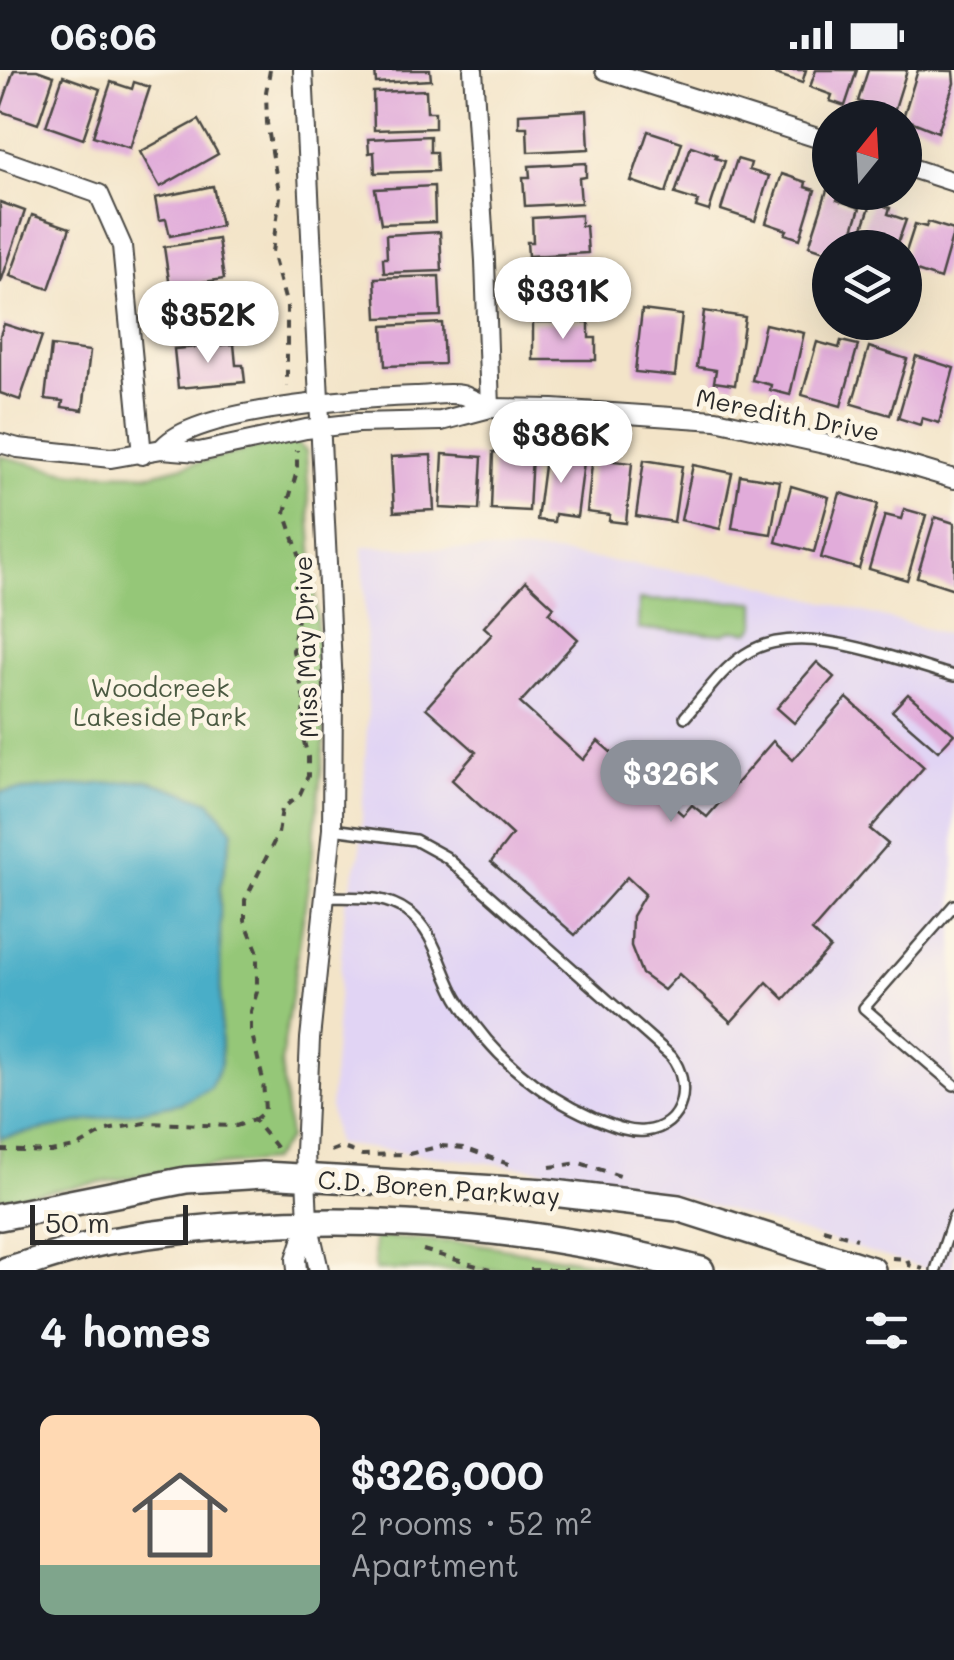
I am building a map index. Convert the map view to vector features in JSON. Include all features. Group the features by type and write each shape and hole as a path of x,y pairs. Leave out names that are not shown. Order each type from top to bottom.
{"street":[{"name":"Miss May Drive","path":"302,70 333,687 332,830 310,1039 308,1222"},
{"path":"473,70 486,261 490,408"},
{"path":"605,70 812,136"},
{"path":"0,159 98,194 122,246 142,455"},
{"path":"922,172 954,182"},
{"name":"Meredith Drive","path":"162,450 168,440 198,427 320,404 460,394 490,408"},
{"name":"Meredith Drive","path":"0,443 86,456 142,455 162,450 199,452 321,428 441,420 490,408 553,409 716,420 874,455 954,479"},
{"name":"C.D. Boren Parkway","path":"0,1217 186,1180 263,1176 544,1192 678,1208 872,1270"},
{"name":"C.D. Boren Parkway","path":"7,1270 107,1241 270,1222 458,1227 601,1246 701,1270"},
{"path":"297,1270 296,1259 308,1222"},
{"path":"308,1222 319,1270"}],"lane":[{"path":"685,716 734,662 761,645 790,638 818,639 954,676"},
{"path":"323,897 372,898 408,912 422,926 457,997 486,1040 552,1097 604,1123 632,1131 660,1127 681,1104 682,1074 671,1056 446,857 415,840 332,830"},
{"path":"954,906 864,1008 954,1085"},
{"path":"936,1270 954,1216"}],"path":[{"path":"270,70 267,122 280,198 272,252 287,306 288,372 286,388 280,392 281,409"},
{"path":"0,1150 51,1152 79,1146 107,1130 145,1123 236,1126 265,1111 251,1030 257,950 245,922 245,900 278,834 282,810 300,794 308,776 302,734 304,698 293,651 303,567 285,512 298,454 297,446 282,444 282,434"},
{"path":"254,1120 279,1152"},
{"path":"419,1248 490,1270"},
{"path":"530,1270 566,1270"}],"shaded area":[{"path":"363,546 554,553 746,581 954,636 954,1270 930,1270 672,1194 538,1169 336,1144 330,1109 345,905 360,854 368,708"}],"green space":[{"name":"Woodcreek Lakeside Park","path":"291,439 306,451 324,744 311,866 281,1063 289,1138 271,1161 189,1168 0,1199 0,456 72,473 152,474"},
{"path":"639,600 756,602 756,625 750,632 733,630 724,634 638,629"},
{"path":"374,1237 472,1243 636,1270 375,1270"}],"water":[{"path":"146,780 210,801 233,831 220,888 221,1064 210,1088 181,1103 0,1138 0,792"}],"building":[{"path":"14,70 37,70 54,76 38,124 0,111"},
{"path":"375,70 430,70 431,80 376,83"},
{"path":"764,70 806,70 802,83"},
{"path":"816,70 857,70 847,100 830,100 832,95 810,87"},
{"path":"868,70 907,70 898,100 858,100"},
{"path":"918,70 953,71 954,83 938,132 922,126 922,100 909,100"},
{"path":"63,76 100,89 83,139 46,126"},
{"path":"111,82 132,89 134,82 150,87 130,148 93,136"},
{"path":"426,90 427,112 435,112 435,128 374,130 373,92"},
{"path":"587,110 589,149 528,152 527,127 519,127 519,114"},
{"path":"199,120 218,154 160,187 140,152"},
{"path":"648,131 682,142 666,193 631,181"},
{"path":"430,136 430,152 436,152 437,171 375,173 374,152 369,153 368,139"},
{"path":"691,146 725,161 709,211 696,207 698,201 675,194"},
{"path":"737,159 751,163 749,170 769,176 755,221 721,210"},
{"path":"586,163 586,177 579,178 581,203 525,206 523,177 530,177 529,166"},
{"path":"782,174 806,182 805,187 812,189 812,200 800,239 766,223"},
{"path":"213,186 221,226 170,236 166,219 159,220 155,198"},
{"path":"434,186 435,222 381,224 375,189"},
{"path":"0,202 25,211 1,282 0,282"},
{"path":"821,210 859,210 853,230 814,230"},
{"path":"869,210 889,210 888,214 906,220 902,230 862,230"},
{"path":"32,215 70,228 49,289 10,276"},
{"path":"581,215 588,253 528,256 527,242 533,242 532,218"},
{"path":"928,222 954,230 940,279 922,273 922,230 913,230 915,224 926,227"},
{"path":"440,232 442,271 384,273 386,235"},
{"path":"218,239 224,279 170,287 164,247"},
{"path":"597,267 594,308 532,310 530,270"},
{"path":"439,276 441,316 377,318 375,278"},
{"path":"236,290 240,330 176,337 172,297"},
{"path":"642,310 682,315 675,376 635,372"},
{"path":"704,311 745,317 735,385 714,382 716,370 697,367"},
{"path":"533,322 589,322 589,338 596,338 596,360 533,360"},
{"path":"442,323 444,364 385,366 383,326"},
{"path":"4,324 42,336 20,400 0,393 0,335"},
{"path":"765,324 804,333 790,395 752,380"},
{"path":"841,341 858,345 841,406 802,395 817,342 839,348"},
{"path":"234,344 236,365 243,365 245,382 178,388 174,349"},
{"path":"51,346 90,351 83,410 62,407 63,401 45,399"},
{"path":"869,347 907,359 890,415 852,404"},
{"path":"916,356 954,368 939,423 922,418 920,425 898,418"},
{"path":"559,451 585,454 577,517 555,514 554,522 537,520 545,458 558,460"},
{"path":"493,452 532,454 529,511 491,509"},
{"path":"443,454 482,457 479,510 440,508"},
{"path":"593,454 632,463 626,523 609,521 610,515 587,512"},
{"path":"431,455 434,510 394,512 391,457"},
{"path":"644,460 682,466 674,522 636,516"},
{"path":"693,465 732,473 720,529 681,520"},
{"path":"740,475 780,481 771,534 732,528"},
{"path":"791,486 829,497 814,552 776,542"},
{"path":"840,493 878,504 859,569 821,558"},
{"path":"904,509 926,515 907,580 869,569 885,515 901,519"},
{"path":"935,517 954,523 954,589 917,577"},
{"path":"526,581 554,607 549,613 578,639 520,703 583,760 598,741 683,815 692,805 707,817 773,741 793,760 847,698 924,767 870,829 888,844 812,931 830,948 784,999 767,982 731,1022 679,974 664,990 642,974 631,946 632,916 645,894 627,877 575,935 491,862 512,835 452,780 476,752 426,708 492,634 484,627"},
{"path":"817,662 834,677 794,723 777,708"},
{"path":"908,694 954,734 938,751 892,711"}]}
